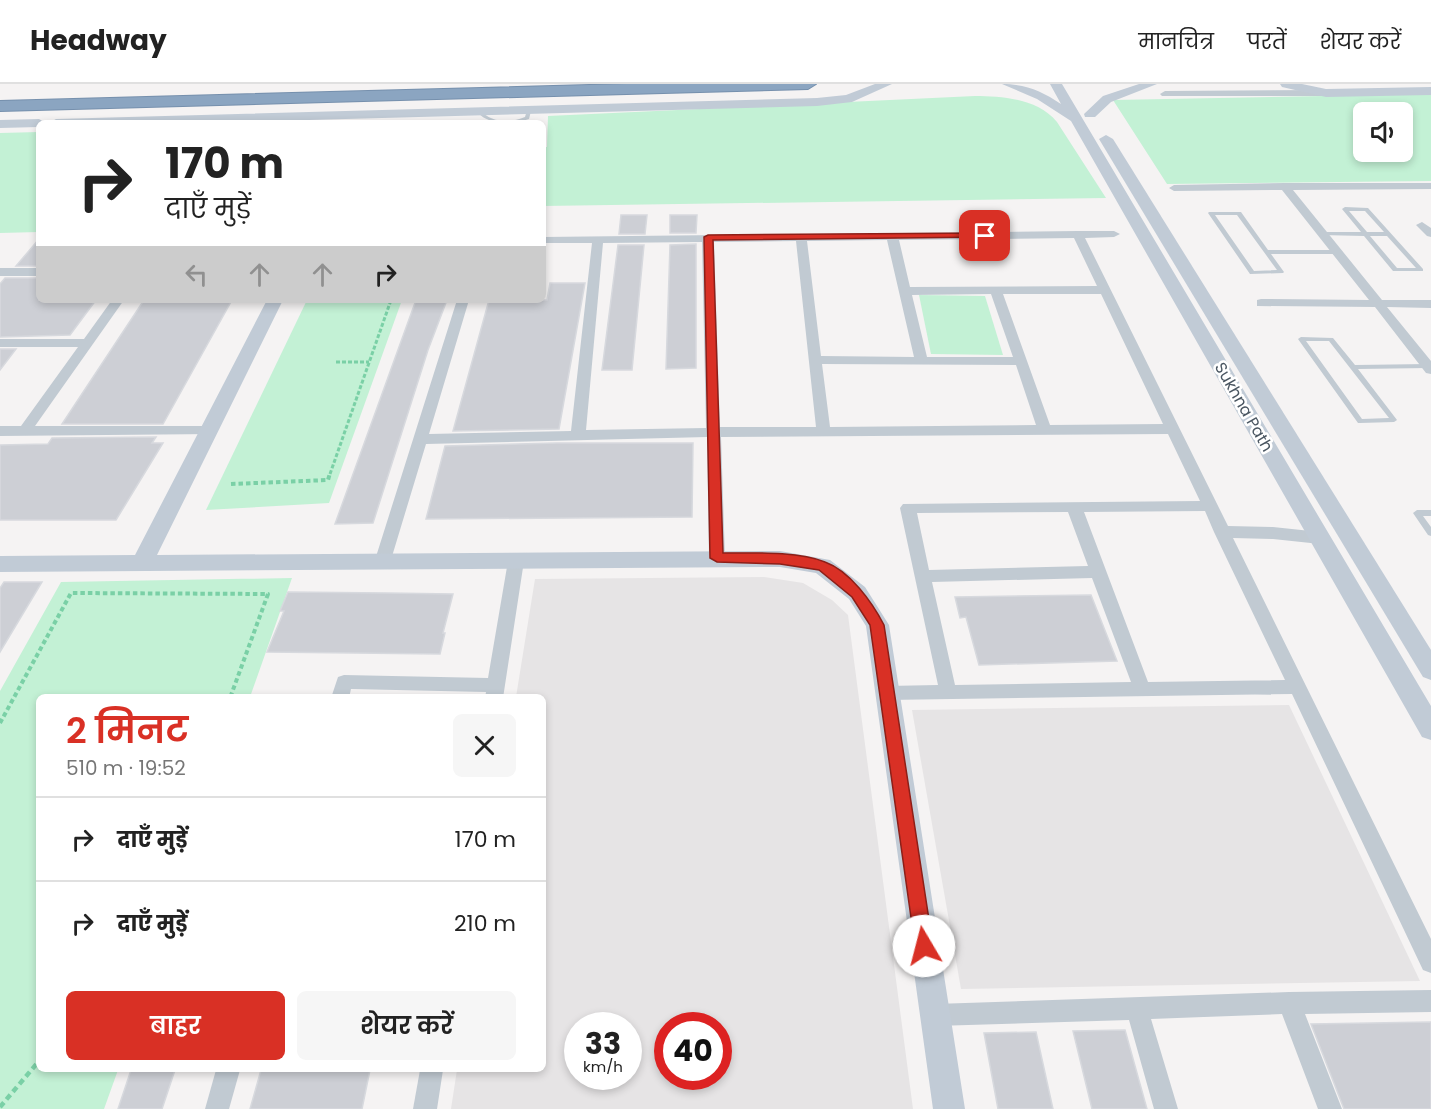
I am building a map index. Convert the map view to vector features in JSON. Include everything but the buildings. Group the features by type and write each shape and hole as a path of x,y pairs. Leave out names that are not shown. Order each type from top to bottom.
{"highway":[{"path":"0,93 402,84"},
{"path":"0,106 808,84"}],"street":[{"path":"288,120 817,102 848,99 886,84"},
{"path":"1008,84 1083,112 1107,99 1151,84"},
{"name":"Sukhna Path","path":"1056,84 1083,112 1431,670"},
{"path":"1286,84 1326,93"},
{"path":"1165,94 1431,91"},
{"name":"Sukhna Path","path":"1083,112 1320,538 1431,729"},
{"path":"0,124 36,123"},
{"path":"1284,186 1429,368"},
{"path":"1174,188 1431,186"},
{"path":"1422,225 1431,234"},
{"path":"1078,234 1431,962"},
{"path":"546,240 1114,234"},
{"path":"892,236 922,361"},
{"path":"708,237 717,558"},
{"path":"801,237 824,433"},
{"path":"578,436 598,240"},
{"path":"0,272 36,272"},
{"path":"996,290 1045,430"},
{"path":"905,291 1105,290"},
{"path":"25,431 116,303"},
{"path":"142,563 273,303"},
{"path":"382,563 462,303"},
{"path":"1261,303 1431,304"},
{"path":"0,344 87,343"},
{"path":"815,360 1021,361"},
{"path":"420,439 714,432 1172,429"},
{"path":"0,431 209,431"},
{"path":"948,692 908,508 1210,506"},
{"path":"1074,507 1142,689"},
{"path":"1222,532 1273,533 1320,538"},
{"path":"2,568 142,563 382,563 717,558 780,559 822,566 857,593 877,625 948,1109"},
{"path":"341,694 345,682 495,691 516,561"},
{"path":"922,576 1098,572"},
{"path":"887,693 1298,687"},
{"path":"935,1015 1289,1003 1431,1002"},
{"path":"1289,1003 1329,1109"},
{"path":"1137,1008 1166,1109"},
{"path":"217,1109 227,1072"},
{"path":"425,1109 432,1072"}],"lane":[{"path":"1345,209 1366,209 1421,270 1395,270 1364,234 1345,209"},
{"path":"1210,213 1239,213 1267,252 1281,272 1252,273 1210,213"},
{"path":"1323,234 1389,234"},
{"path":"1267,252 1337,252"},
{"path":"1301,339 1331,339 1353,367 1394,420 1360,422 1301,339"},
{"path":"1353,367 1429,368"},
{"path":"1431,513 1417,513 1431,533"}],"path":[{"path":"231,484 328,480 390,303"},
{"path":"336,362 369,362"},
{"path":"0,723 71,593 268,594 232,694"},
{"path":"0,1107 36,1065"}],"shaded area":[{"path":"764,577 803,583 832,600 848,615 913,1109 451,1109 457,1072 546,1072 546,694 516,694 535,579"},
{"path":"1289,705 1420,981 961,989 912,710"}],"green space":[{"path":"1431,94 1431,181 1167,184 1113,100"},
{"path":"975,96 1019,100 1040,108 1057,122 1106,198 546,206 548,116"},
{"path":"36,132 36,232 0,233 0,133"},
{"path":"919,295 985,296 1003,355 931,354"},
{"path":"306,303 401,303 329,503 206,510"},
{"path":"292,578 251,694 36,694 36,1072 117,1072 104,1109 0,1109 0,691 61,582"}],"route":[{"path":"924,946 877,625 857,593 822,566 780,559 717,558 708,237 985,236"}]}
